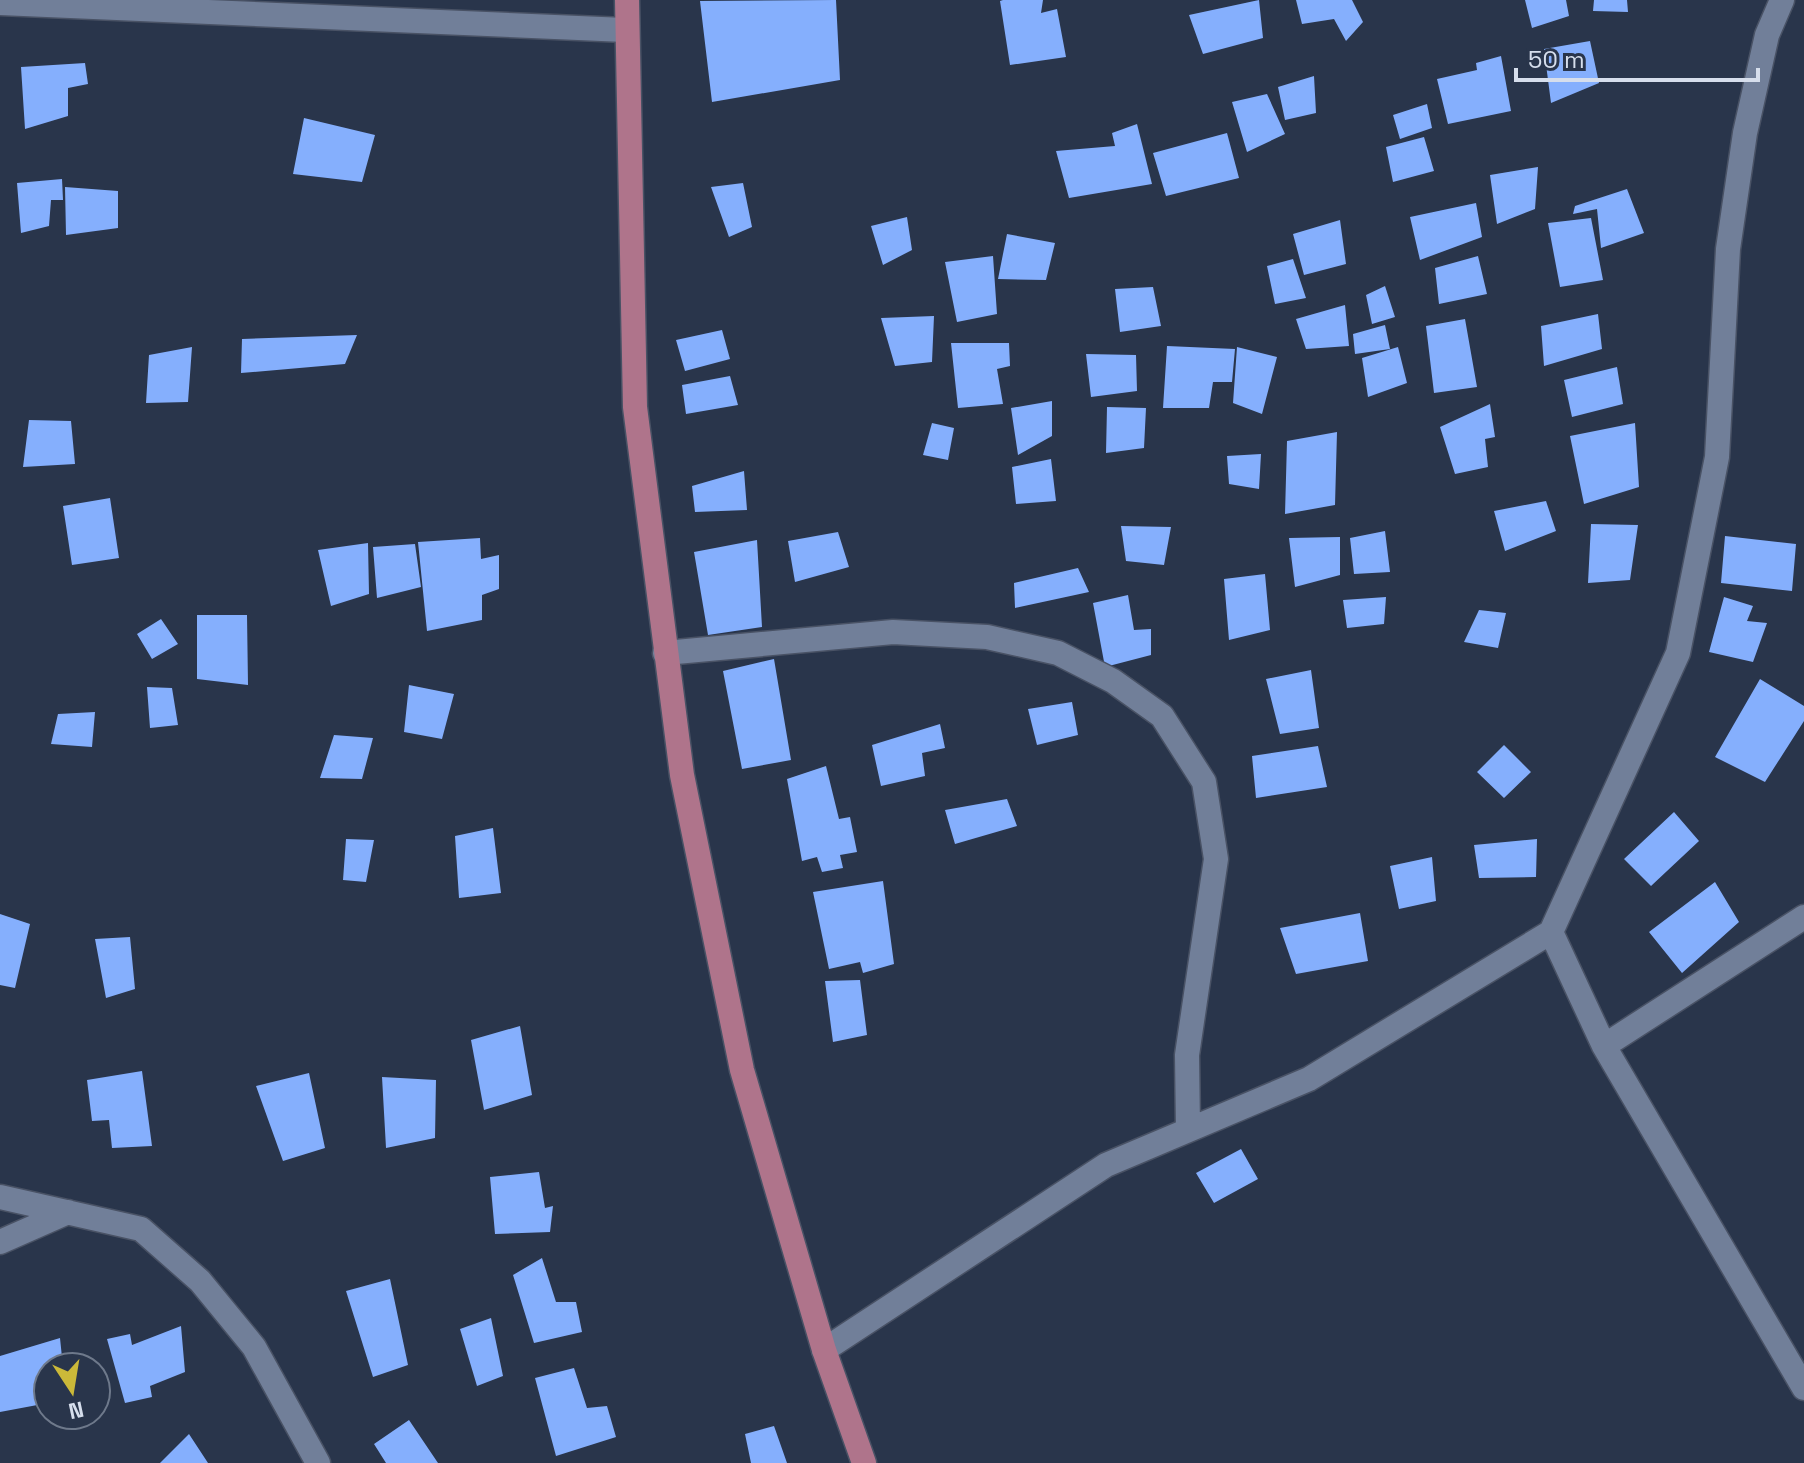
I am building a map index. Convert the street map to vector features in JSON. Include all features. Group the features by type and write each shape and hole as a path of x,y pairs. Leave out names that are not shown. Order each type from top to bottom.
{"main road":[{"path":"627,0 625,30 635,407 682,775 742,1070 824,1350 864,1463"}],"street":[{"path":"824,1350 1106,1165 1309,1079 1551,932 1678,653 1717,457 1728,249 1745,133 1767,35 1782,0"},
{"path":"0,3 625,30"},
{"path":"665,653 893,632 987,637 1058,653 1113,681 1162,716 1204,782 1216,859 1187,1055 1188,1128"},
{"path":"1604,1046 1804,917"},
{"path":"1551,932 1604,1046 1796,1360 1804,1388"},
{"path":"0,1197 141,1229 200,1281 254,1347 318,1463"},
{"path":"0,1242 68,1212"}],"building":[{"path":"836,0 840,80 712,102 700,1"},
{"path":"1043,0 1041,13 1057,9 1066,57 1010,65 1000,1"},
{"path":"1259,0 1263,38 1203,54 1189,15"},
{"path":"1296,0 1352,0 1363,22 1346,41 1334,19 1302,24"},
{"path":"1525,0 1566,0 1569,16 1532,28"},
{"path":"1594,0 1627,0 1628,12 1593,11"},
{"path":"1590,41 1599,83 1551,103 1544,49"},
{"path":"1501,56 1511,111 1448,124 1437,79 1477,70 1476,63"},
{"path":"85,63 88,84 68,88 68,116 25,129 21,67"},
{"path":"1314,76 1316,113 1285,120 1278,87"},
{"path":"1267,94 1285,134 1247,152 1232,102"},
{"path":"1427,104 1432,128 1400,139 1393,115"},
{"path":"304,118 375,135 362,182 293,174"},
{"path":"1137,124 1152,184 1069,198 1056,151 1115,146 1112,133"},
{"path":"1227,133 1239,178 1166,196 1153,153"},
{"path":"1424,137 1434,171 1393,182 1386,147"},
{"path":"1538,167 1535,209 1497,224 1490,175"},
{"path":"62,179 63,200 51,200 49,226 21,233 17,183"},
{"path":"743,183 752,227 729,237 711,187"},
{"path":"65,187 118,191 118,228 66,235"},
{"path":"1627,189 1644,233 1601,248 1597,209 1573,214 1575,206"},
{"path":"1476,203 1482,237 1420,260 1410,217"},
{"path":"907,217 912,250 883,265 871,226"},
{"path":"1591,218 1603,280 1560,287 1548,223"},
{"path":"1340,220 1346,264 1304,275 1293,234"},
{"path":"1007,234 1055,243 1046,280 998,279"},
{"path":"993,256 997,314 957,322 945,262"},
{"path":"1478,256 1487,294 1439,304 1435,268"},
{"path":"1293,259 1306,298 1275,304 1267,266"},
{"path":"1385,286 1395,317 1372,324 1366,295"},
{"path":"1153,287 1161,326 1120,332 1115,289"},
{"path":"1345,305 1349,346 1306,349 1296,319"},
{"path":"1598,314 1602,349 1544,366 1541,326"},
{"path":"934,316 932,362 895,366 881,318"},
{"path":"1465,319 1477,387 1434,393 1426,326"},
{"path":"1385,325 1390,349 1355,354 1353,334"},
{"path":"722,330 730,359 685,371 676,340"},
{"path":"357,335 345,364 241,373 242,339"},
{"path":"951,343 1009,343 1010,366 997,369 1003,404 958,408"},
{"path":"1167,346 1235,349 1232,382 1213,382 1209,408 1163,408"},
{"path":"192,347 188,402 146,403 149,355"},
{"path":"1237,347 1277,357 1262,414 1233,403"},
{"path":"1398,347 1407,383 1368,397 1362,358"},
{"path":"1086,354 1136,355 1137,391 1091,397"},
{"path":"1617,367 1623,404 1572,417 1564,380"},
{"path":"730,376 738,405 686,414 682,385"},
{"path":"1052,401 1052,436 1018,455 1011,408"},
{"path":"1490,404 1495,437 1485,439 1488,467 1455,474 1440,427"},
{"path":"1107,407 1146,408 1144,448 1106,453"},
{"path":"29,420 71,421 75,464 23,467"},
{"path":"932,423 954,428 948,460 923,455"},
{"path":"1635,423 1639,487 1584,504 1570,436"},
{"path":"1337,432 1335,505 1285,514 1287,441"},
{"path":"1261,454 1259,489 1229,484 1227,456"},
{"path":"1051,459 1056,501 1016,504 1012,467"},
{"path":"744,471 747,510 695,512 692,486"},
{"path":"110,498 119,558 72,565 63,506"},
{"path":"1546,501 1556,531 1505,551 1494,511"},
{"path":"1591,524 1638,525 1630,580 1588,583"},
{"path":"1121,526 1171,527 1164,565 1126,561"},
{"path":"1385,531 1390,572 1354,574 1350,538"},
{"path":"838,532 849,567 795,582 788,541"},
{"path":"1725,536 1796,544 1792,591 1721,583"},
{"path":"1340,537 1340,575 1295,587 1289,538"},
{"path":"480,538 481,559 499,555 499,589 482,595 482,620 427,631 418,542"},
{"path":"757,540 762,627 708,635 694,552"},
{"path":"368,543 369,594 331,606 318,550"},
{"path":"415,544 421,587 377,598 373,547"},
{"path":"1078,568 1089,592 1015,608 1014,583"},
{"path":"1265,574 1270,630 1229,640 1224,579"},
{"path":"1128,595 1134,630 1151,629 1151,655 1105,667 1093,603"},
{"path":"1386,597 1384,624 1347,628 1343,600"},
{"path":"1724,597 1753,606 1747,621 1767,623 1753,662 1709,652"},
{"path":"1479,610 1506,613 1498,648 1464,642"},
{"path":"197,615 247,615 248,685 197,679"},
{"path":"161,619 178,644 152,659 137,634"},
{"path":"774,659 791,760 742,769 723,671"},
{"path":"1311,670 1319,728 1280,734 1266,679"},
{"path":"1760,679 1804,706 1804,721 1765,782 1715,757"},
{"path":"409,685 454,694 442,739 404,732"},
{"path":"147,687 172,688 178,725 150,728"},
{"path":"1072,702 1078,735 1037,745 1028,709"},
{"path":"95,712 92,747 51,744 58,714"},
{"path":"940,724 945,748 922,753 925,776 881,786 872,745"},
{"path":"334,735 373,738 362,779 320,778"},
{"path":"1504,745 1531,772 1504,798 1477,772"},
{"path":"1318,746 1327,787 1256,798 1252,756"},
{"path":"826,766 839,819 850,817 857,852 840,855 843,868 822,872 817,857 802,861 787,779"},
{"path":"1007,799 1017,826 955,844 945,810"},
{"path":"1674,812 1699,841 1651,886 1624,859"},
{"path":"493,828 501,893 459,898 455,836"},
{"path":"346,839 374,840 366,882 343,880"},
{"path":"1537,839 1536,877 1479,878 1474,845"},
{"path":"1432,857 1436,901 1399,909 1390,866"},
{"path":"883,881 894,964 863,973 860,962 829,969 813,892"},
{"path":"1715,882 1739,922 1682,973 1649,932"},
{"path":"1360,913 1368,961 1296,974 1280,928"},
{"path":"0,914 30,924 15,988 0,985"},
{"path":"130,937 135,989 106,998 95,939"},
{"path":"860,980 867,1035 833,1042 825,981"},
{"path":"520,1026 532,1095 484,1110 471,1040"},
{"path":"142,1071 152,1146 112,1148 109,1120 92,1121 87,1080"},
{"path":"309,1073 325,1148 283,1161 256,1086"},
{"path":"382,1077 436,1080 435,1138 386,1148"},
{"path":"1241,1149 1258,1179 1214,1203 1196,1173"},
{"path":"539,1172 545,1208 553,1206 550,1232 495,1234 490,1177"},
{"path":"542,1258 556,1302 576,1302 582,1332 534,1343 513,1275"},
{"path":"390,1279 408,1365 373,1377 346,1291"},
{"path":"491,1318 503,1376 477,1386 460,1329"},
{"path":"181,1326 185,1372 150,1386 152,1397 125,1403 107,1339 130,1334 132,1345"},
{"path":"60,1338 61,1351 32,1351 32,1406 0,1412 0,1356"},
{"path":"574,1368 587,1408 607,1406 616,1437 556,1456 535,1378"},
{"path":"409,1420 438,1463 386,1463 374,1444"},
{"path":"774,1426 787,1463 751,1463 745,1434"},
{"path":"189,1434 208,1463 160,1463"}]}
